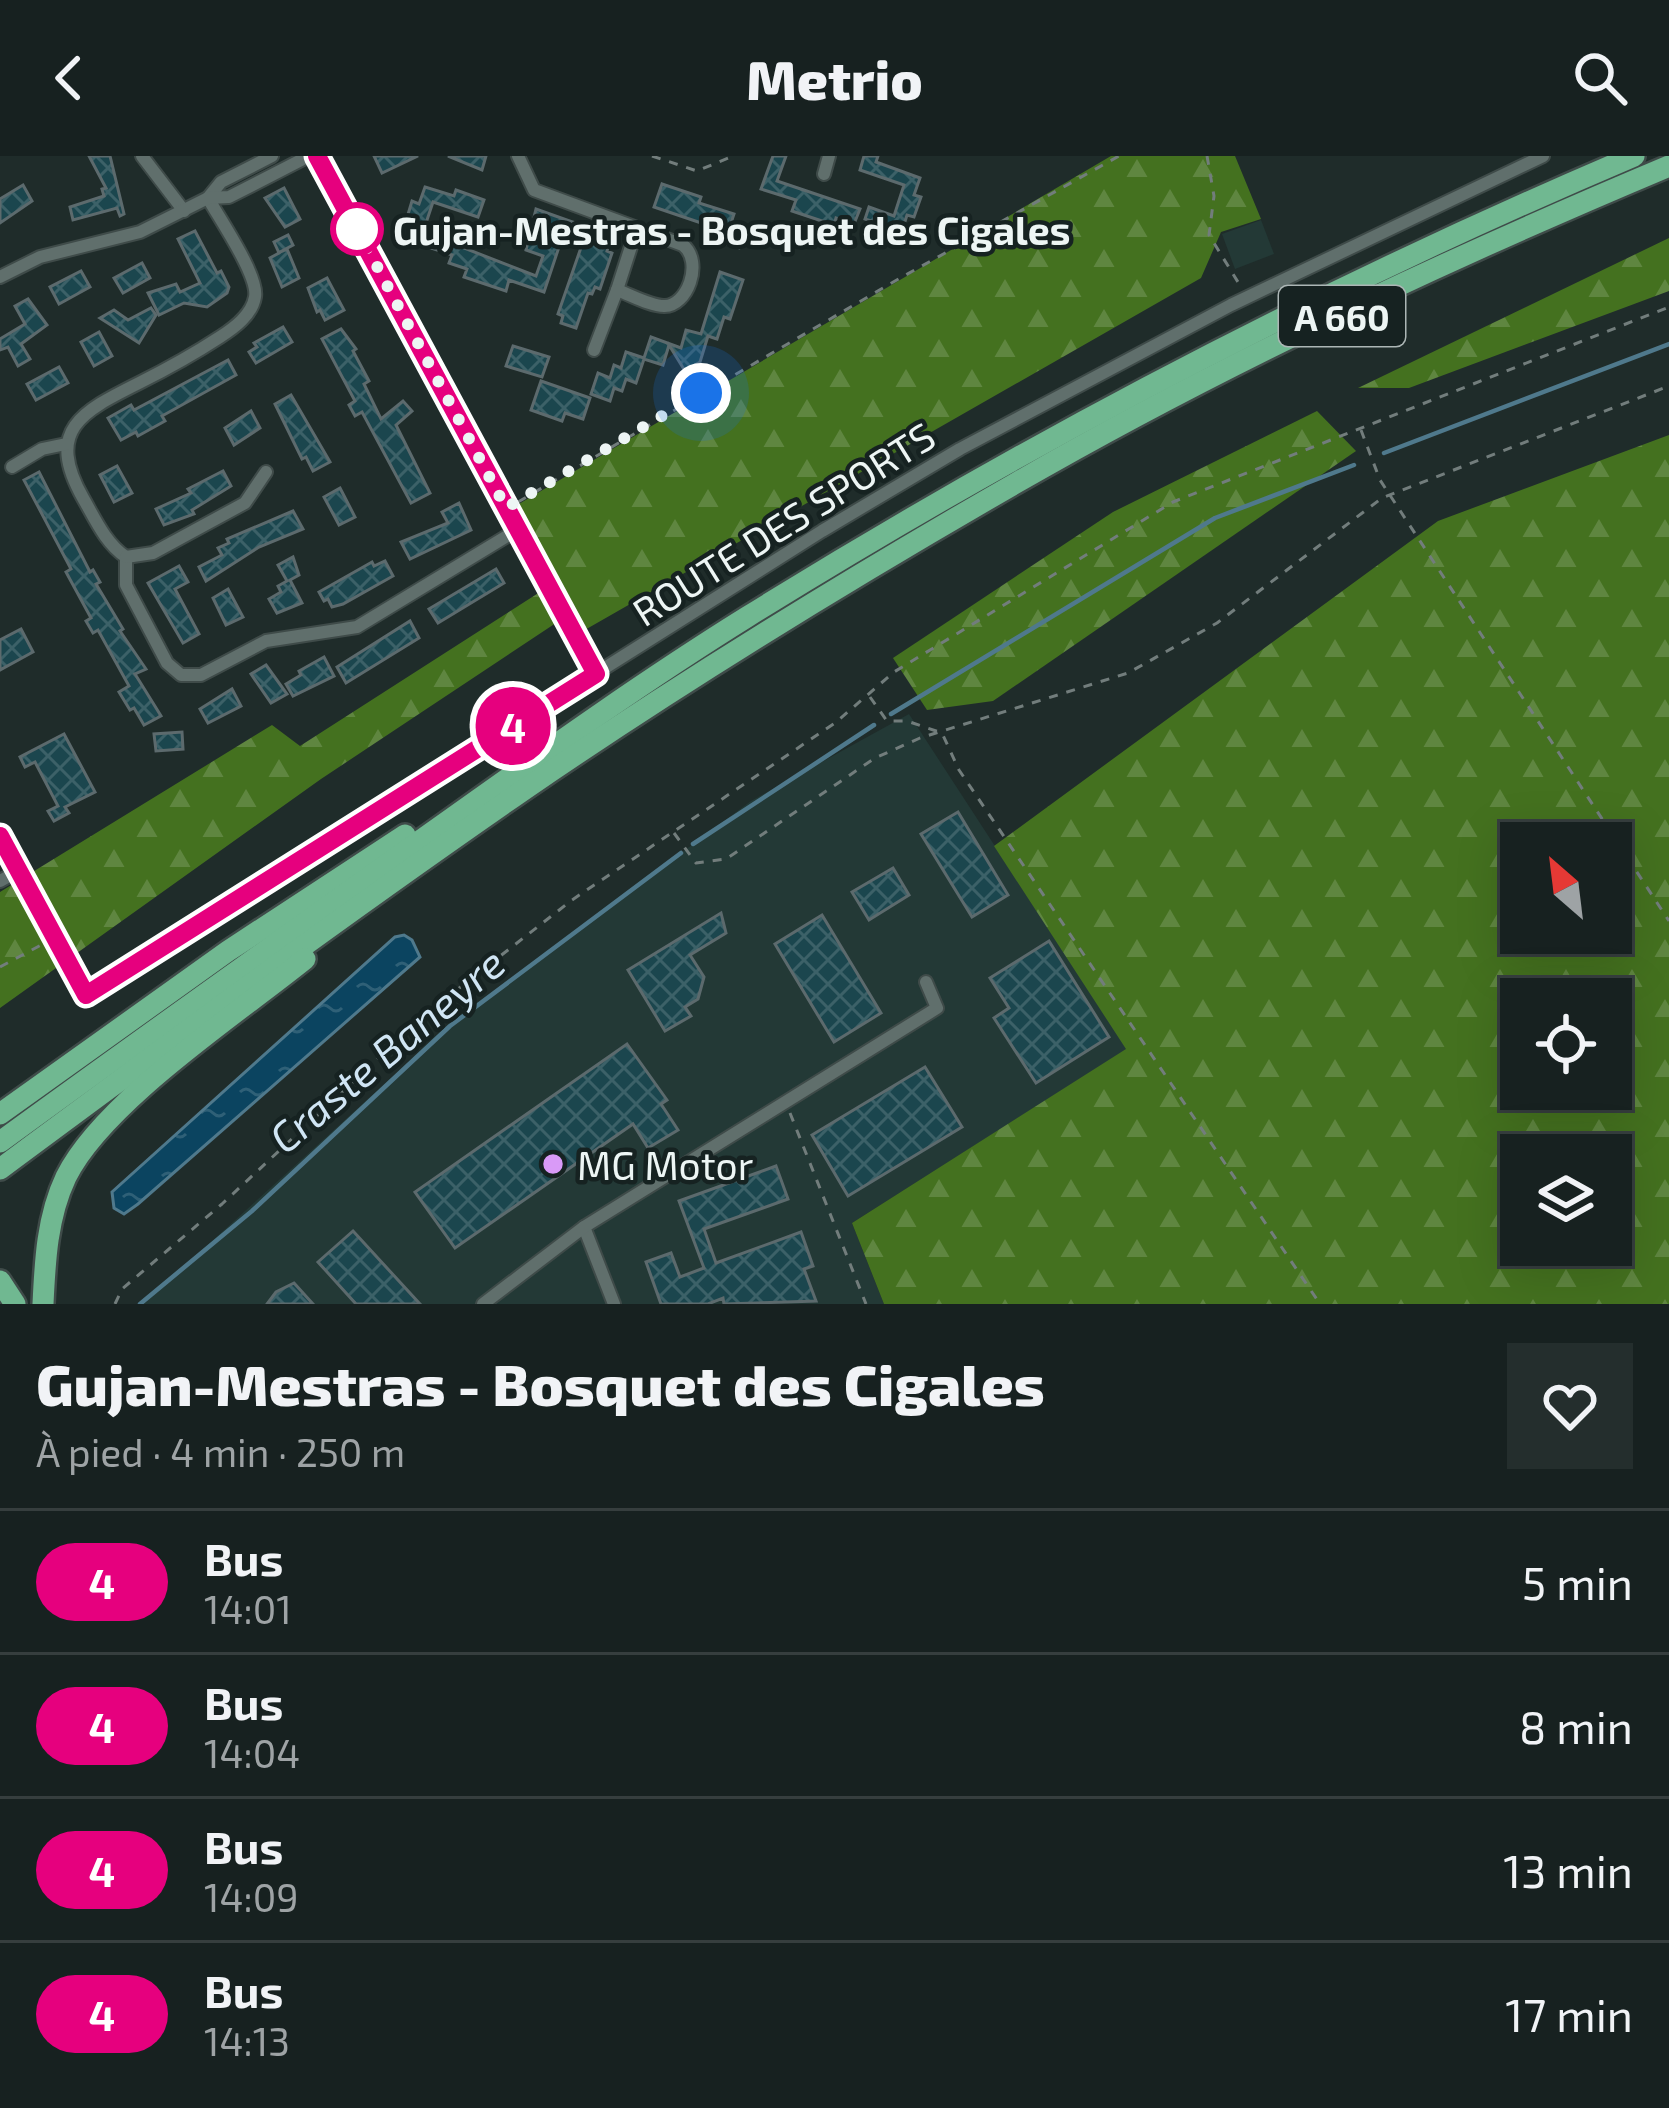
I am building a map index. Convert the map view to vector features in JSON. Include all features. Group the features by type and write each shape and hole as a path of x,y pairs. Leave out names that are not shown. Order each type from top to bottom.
{"highway":[{"name":"A 660","path":"0,1142 603,711 746,617 1006,464 1241,339 1537,197 1634,156"},
{"name":"A 660","path":"0,1169 286,956 529,787 743,647 1021,480 1244,362 1543,219 1669,166"},
{"path":"43,1304 49,1231 62,1187 80,1155 120,1108 326,943 743,647"},
{"path":"0,1114 228,951 426,820 603,711"},
{"path":"0,1281 15,1304"}],"street":[{"path":"142,156 184,211"},
{"path":"0,277 28,261 140,232 208,198 221,182 272,156"},
{"path":"208,198 229,196 313,156 596,674"},
{"path":"518,156 534,190 683,245 693,253 695,262 683,296 674,304 664,306 617,290"},
{"path":"824,174 830,156"},
{"name":"ROUTE DES SPORTS","path":"55,938 86,995 960,449 1248,297 1543,156"},
{"path":"208,198 252,279 256,295 250,310 208,345 87,410 66,444 73,480 108,540 126,557 127,585 166,664 181,675 201,675 266,641 356,627 518,530"},
{"path":"594,350 637,228"},
{"path":"12,467 43,449 66,444"},
{"path":"126,557 153,554 245,503 266,472"},
{"path":"0,835 55,938"},
{"path":"0,881 18,871"},
{"path":"483,1304 584,1227 937,1008 926,982"},
{"path":"584,1227 614,1304"}],"path":[{"path":"652,156 698,171 734,156"},
{"path":"506,508 1119,156"},
{"path":"1207,156 1214,196 1209,236 1248,297"},
{"path":"115,1304 122,1289 222,1204 426,1014 572,900 835,723 894,672 1173,502 1669,307"},
{"path":"673,832 696,862 726,859 875,758 1128,673 1217,623 1390,495 1669,386"},
{"path":"1360,430 1372,466 1390,495 1669,920"},
{"path":"869,695 887,722 907,721 942,733 959,770 1320,1304"},
{"path":"0,967 55,938"},
{"path":"785,1100 866,1304"}],"shaded area":[{"path":"1261,220 1274,254 1235,269 1222,234"},
{"path":"909,714 1127,1049 852,1223 884,1304 143,1304 447,1027 751,801"}],"green space":[{"path":"1111,156 1235,156 1261,219 1221,232 1201,278 583,631 571,613 321,779 0,1008 0,892 272,725 300,746 554,583 512,508"},
{"path":"1669,238 1669,291 1409,388 1358,388"},
{"path":"1317,411 1356,451 993,701 927,710 893,658 1113,512"},
{"path":"1669,435 1669,1304 884,1304 852,1223 1126,1049 994,846 1438,521"}],"water":[{"path":"404,935 420,957 138,1204 124,1214 114,1208 112,1192 395,937"}],"building":[{"path":"89,156 110,156 124,214 120,216 117,208 73,220 70,207 104,196 102,189 106,188"},
{"path":"374,156 418,156 382,173"},
{"path":"448,156 486,156 482,170"},
{"path":"773,156 786,156 777,181 860,209 854,224 836,218 834,225 792,211 796,200 761,189"},
{"path":"864,156 878,156 876,162 920,178 914,195 921,197 914,217 907,215 902,231 865,219 869,207 894,216 904,185 860,170"},
{"path":"662,184 734,214 731,223 745,227 739,248 712,240 716,228 654,207"},
{"path":"23,185 32,201 0,223 0,199"},
{"path":"425,187 454,196 456,190 484,200 478,217 433,202 423,232 536,276 543,256 526,250 536,209 578,224 574,236 564,232 544,292 509,280 506,291 464,277 467,269 449,263 452,255 407,240 413,224 406,221 412,201 419,204"},
{"path":"284,188 300,219 285,227 265,198"},
{"path":"195,231 217,273 221,271 227,293 207,307 184,303 159,315 148,293 176,284 180,292 200,283 178,239"},
{"path":"288,235 293,245 280,252 287,249 299,278 282,287 270,258 279,253 274,242"},
{"path":"585,236 609,244 607,251 612,253 600,289 588,293 576,328 561,323 563,316 558,314"},
{"path":"142,263 150,278 123,293 114,278"},
{"path":"81,271 90,287 59,304 50,287"},
{"path":"720,272 743,280 730,319 724,317 717,339 708,336 700,362 685,371 669,345 663,365 644,359 636,383 626,379 622,391 614,388 610,401 591,394 598,373 610,378 614,365 621,368 626,352 644,358 651,337 681,348 686,330 701,334"},
{"path":"327,278 344,310 325,320 308,288"},
{"path":"28,299 47,325 21,344 30,359 18,366 8,347 0,350 0,339 25,324 15,306"},
{"path":"151,308 156,315 139,343 100,318 114,310 128,320"},
{"path":"283,327 292,342 256,363 249,352 257,347 254,343"},
{"path":"341,329 356,349 369,381 364,384 381,419 403,401 412,411 396,425 430,493 411,503 362,412 355,416 349,405 355,401 322,339"},
{"path":"99,332 112,356 94,366 81,342"},
{"path":"513,346 549,357 542,377 506,366"},
{"path":"228,360 236,375 162,416 165,421 121,440 108,418 131,405 134,410"},
{"path":"59,367 68,383 36,400 27,384"},
{"path":"541,381 590,398 583,419 565,413 562,421 531,410"},
{"path":"291,395 330,462 313,471 306,457 302,459 275,404"},
{"path":"251,411 260,428 234,445 225,428"},
{"path":"117,466 132,493 114,502 100,475"},
{"path":"223,471 231,486 192,510 194,514 164,525 156,509"},
{"path":"39,472 90,572 100,582 96,584 120,631 146,669 135,674 161,716 144,725 119,692 129,686 98,630 93,633 86,621 91,618 66,572 71,569 24,480"},
{"path":"340,488 355,517 339,525 324,497"},
{"path":"459,503 471,530 410,559 401,542 448,523 442,512"},
{"path":"293,511 303,529 259,547 206,581 199,567 222,555 218,548 229,543 227,539"},
{"path":"293,557 299,575 290,580 302,603 277,613 269,599 287,581 278,565"},
{"path":"385,561 393,576 343,604 332,607 328,599 324,601 319,592 372,562 374,566"},
{"path":"179,566 188,582 175,589 199,634 183,643 148,583"},
{"path":"496,569 504,583 438,623 429,609"},
{"path":"228,589 243,617 226,625 213,598"},
{"path":"410,621 419,638 346,683 337,667"},
{"path":"21,629 33,652 0,670 0,640"},
{"path":"324,657 334,676 293,696 286,684"},
{"path":"266,665 287,694 271,703 251,674"},
{"path":"232,689 241,706 208,723 200,709"},
{"path":"182,732 183,749 156,751 154,734"},
{"path":"64,734 95,792 65,807 69,813 54,821 48,811 58,806 35,762 25,767 20,757"},
{"path":"958,812 1008,895 972,917 921,834"},
{"path":"893,868 909,895 869,920 852,892"},
{"path":"721,913 726,933 690,955 704,977 698,999 685,1007 691,1016 665,1031 628,970"},
{"path":"822,915 881,1013 834,1042 775,944"},
{"path":"1049,941 1109,1037 1036,1083 994,1018 1009,1008 990,978"},
{"path":"627,1044 667,1100 661,1104 678,1130 648,1148 633,1124 455,1248 415,1192"},
{"path":"925,1067 962,1127 848,1196 812,1135"},
{"path":"776,1166 788,1199 704,1229 716,1263 801,1232 813,1266 804,1269 816,1301 724,1304 723,1298 708,1304 661,1304 646,1262 671,1253 680,1277 704,1268 679,1201"},
{"path":"353,1231 420,1304 356,1304 318,1262"},
{"path":"294,1283 313,1304 267,1304 276,1292"}],"waterway":[{"name":"Craste Baneyre","path":"1384,453 1669,344"},
{"name":"Craste Baneyre","path":"891,714 1215,518 1354,465"},
{"name":"Craste Baneyre","path":"693,844 874,725"},
{"name":"Craste Baneyre","path":"140,1304 252,1211 450,1026 681,853"}],"bus line":[{"name":"4","path":"0,836 86,995 596,674 317,156"}],"place":[{"name":"Gujan-Mestras - Bosquet des Cigales","path":"357,229"},
{"name":"MG Motor","path":"553,1164"}],"route":[{"path":"357,229 506,508 701,393"}]}
